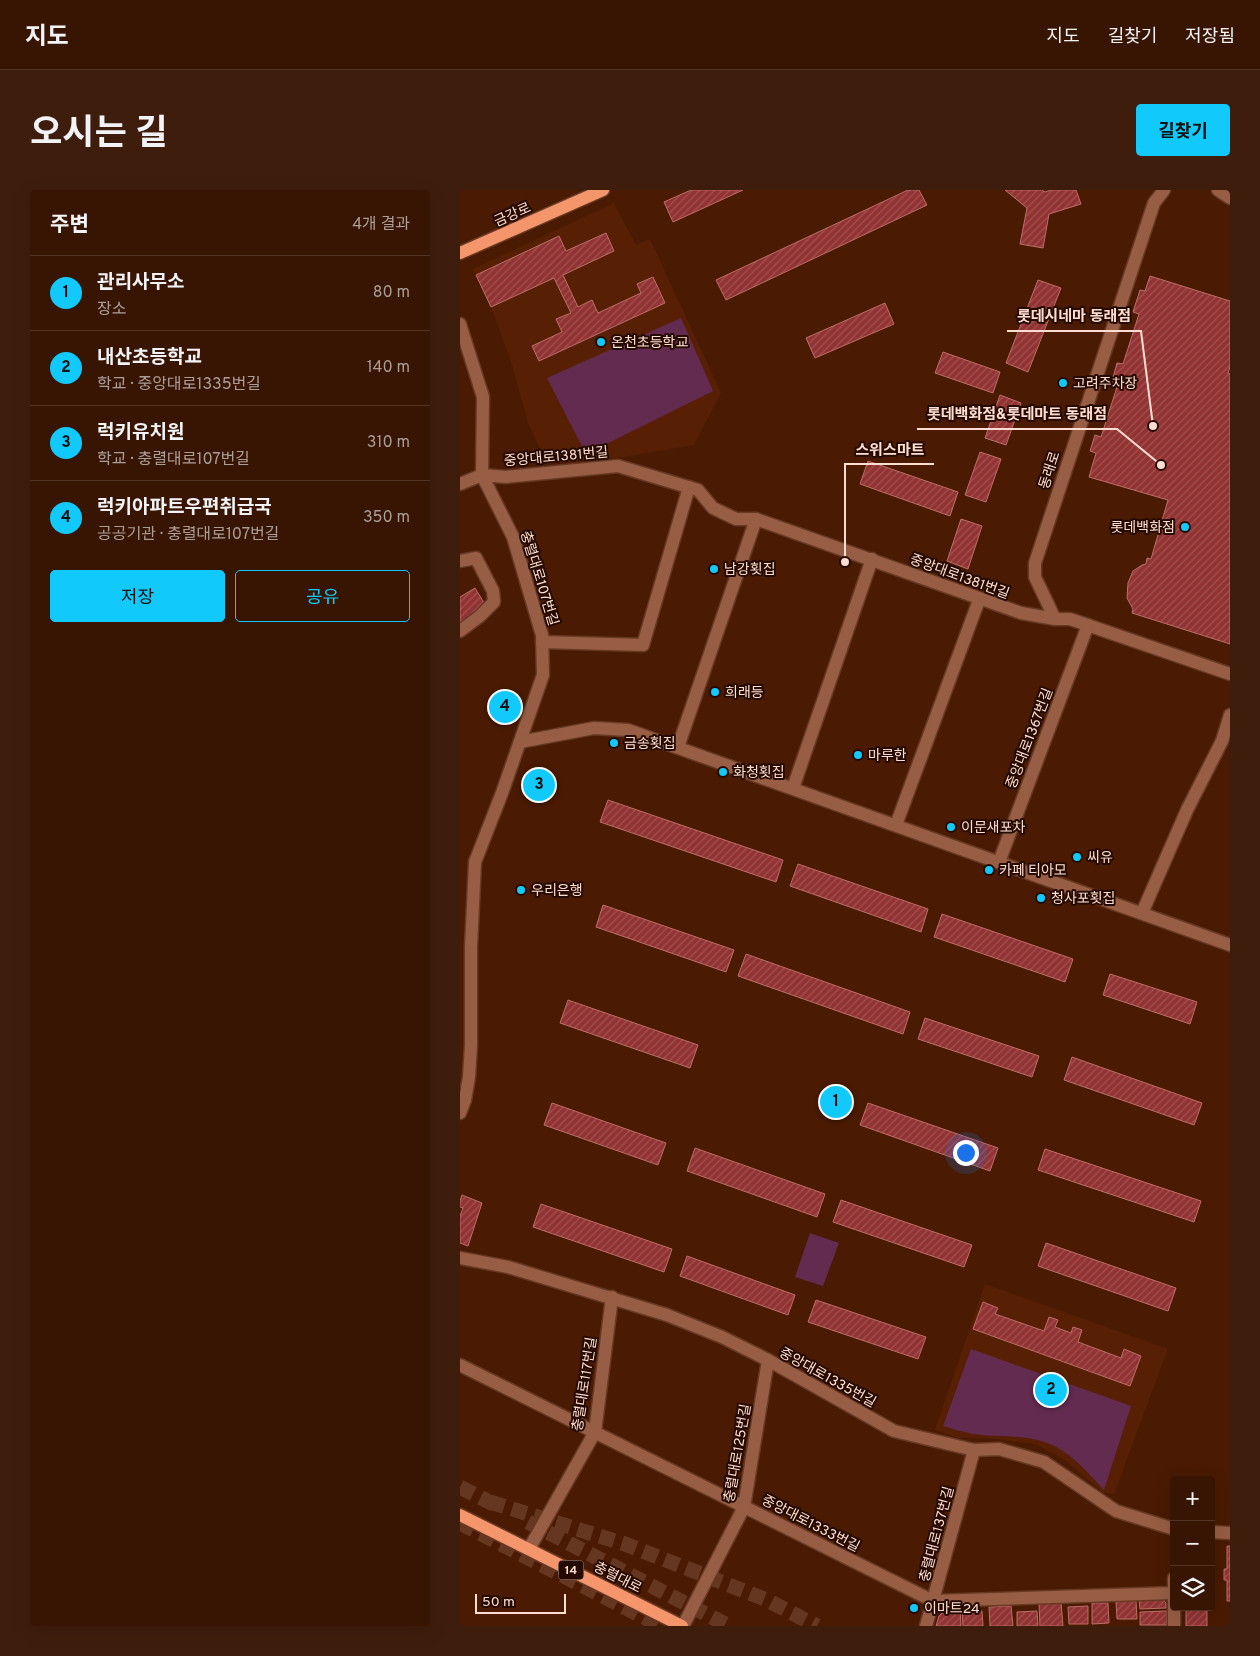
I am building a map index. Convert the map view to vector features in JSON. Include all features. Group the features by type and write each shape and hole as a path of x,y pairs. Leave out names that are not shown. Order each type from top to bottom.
{"main road":[{"name":"금강로","path":"460,253 603,190"},
{"name":"충렬대로","path":"460,1515 682,1626"}],"street":[{"path":"1154,203 1159,190"},
{"name":"동래로","path":"1055,619 1035,577 1034,563 1154,203 1164,190"},
{"path":"1218,190 1230,198"},
{"name":"충렬대로107번길","path":"460,324 483,397 482,475 513,537 542,635 543,676 475,862 471,947 465,980 471,1045 469,1076 460,1114"},
{"name":"중앙대로1381번길","path":"482,475 506,476 618,466 698,490 713,508 736,519 756,519 872,559 979,600 1020,613 1055,619 1070,619 1230,674"},
{"path":"460,484 482,475"},
{"name":"충렬대로107번길","path":"542,642 643,645 689,487"},
{"path":"678,747 756,519"},
{"path":"460,561 476,558 493,591 494,602 480,616 460,631"},
{"path":"794,788 872,559"},
{"path":"896,825 979,600"},
{"name":"중앙대로1367번길","path":"999,862 1088,625"},
{"path":"1142,913 1187,810 1222,740 1230,715"},
{"path":"520,742 594,728 628,730 1230,945"},
{"name":"중앙대로1335번길","path":"460,1258 508,1267 666,1315 713,1334 768,1360 894,1431 974,1450 999,1450 1044,1462 1116,1511 1170,1529"},
{"name":"충렬대로117번길","path":"529,1549 595,1432 612,1298"},
{"name":"충렬대로125번길","path":"682,1626 744,1507 768,1360"},
{"name":"중앙대로1333번길","path":"460,1364 933,1601 1170,1593"},
{"name":"충렬대로137번길","path":"926,1626 974,1450"},
{"path":"1215,1532 1230,1533"},
{"path":"1174,1611 1174,1626"}],"shaded area":[{"name":"온천초등학교","path":"614,203 636,245 650,239 721,393 694,445 623,457 547,464 528,423 513,368 495,317 473,269"},
{"path":"681,318 713,391 586,454 547,378"},
{"path":"810,1233 839,1243 823,1286 795,1277"},
{"path":"985,1284 1168,1349 1114,1494 1102,1492 1065,1460 1036,1444 988,1438 958,1438 935,1430"},
{"path":"971,1349 1131,1406 1104,1490 1069,1455 1046,1443 1026,1438 973,1434 943,1426"}],"building":[{"path":"691,190 743,190 673,222 664,202"},
{"path":"908,190 919,190 927,205 726,300 716,280"},
{"path":"1005,190 1042,190 1045,192 1051,190 1076,190 1081,204 1049,214 1043,248 1020,244 1027,208"},
{"path":"606,233 614,251 563,275 578,307 592,300 598,313 641,293 637,284 653,277 665,303 539,361 532,346 562,332 556,319 571,313 554,278 491,307 476,275 559,236 566,251"},
{"path":"1150,276 1230,301 1230,367 1228,373 1230,374 1230,644 1132,613 1133,609 1127,598 1128,583 1133,571 1146,564 1147,558 1151,559 1168,500 1089,477 1096,453 1090,451 1095,435 1101,437 1117,387 1111,385 1117,363 1123,364 1139,314 1133,312 1140,290 1145,291"},
{"path":"1038,280 1061,288 1028,372 1006,363"},
{"path":"885,303 894,324 815,358 806,338"},
{"path":"943,352 1000,372 993,393 935,373"},
{"path":"1000,395 1021,403 1006,445 985,438"},
{"path":"980,452 1001,459 986,502 965,495"},
{"path":"868,461 958,492 950,516 860,484"},
{"path":"961,519 982,526 968,569 947,561"},
{"path":"475,588 486,606 460,622 460,597"},
{"path":"608,800 783,860 776,882 600,822"},
{"path":"798,864 928,909 921,932 790,886"},
{"path":"603,905 734,950 726,972 596,927"},
{"path":"942,914 1073,959 1065,982 934,937"},
{"path":"746,954 910,1012 903,1034 738,976"},
{"path":"1110,974 1197,1002 1190,1024 1103,995"},
{"path":"568,1000 698,1045 690,1068 560,1023"},
{"path":"925,1018 1039,1056 1032,1077 918,1039"},
{"path":"1072,1057 1202,1103 1194,1125 1064,1080"},
{"path":"836,1088 846,1092 850,1102 846,1112 836,1116 826,1112 822,1102 826,1092"},
{"path":"552,1103 666,1143 658,1165 544,1125"},
{"path":"868,1103 998,1148 990,1171 860,1125"},
{"path":"695,1148 825,1194 817,1217 687,1171"},
{"path":"1045,1149 1201,1201 1194,1222 1038,1170"},
{"path":"462,1195 482,1203 468,1246 460,1243 460,1216 463,1208 460,1207 460,1201"},
{"path":"841,1200 972,1245 964,1267 833,1222"},
{"path":"541,1204 672,1249 664,1272 533,1227"},
{"path":"1046,1243 1176,1288 1168,1311 1038,1266"},
{"path":"687,1256 795,1295 788,1315 680,1276"},
{"path":"816,1300 926,1337 918,1359 808,1322"},
{"path":"983,1302 998,1308 995,1314 1044,1331 1049,1317 1058,1320 1055,1327 1071,1333 1073,1327 1082,1330 1078,1342 1121,1358 1124,1349 1141,1356 1130,1386 973,1329"},
{"path":"1227,1546 1230,1546 1230,1601 1227,1601 1227,1580 1224,1580 1224,1569 1227,1569"},
{"path":"1162,1598 1166,1603 1166,1608 1140,1609 1139,1599"},
{"path":"1136,1601 1137,1619 1117,1619 1116,1602"},
{"path":"1061,1602 1063,1626 1040,1626 1039,1604"},
{"path":"1092,1603 1108,1603 1109,1623 1092,1624"},
{"path":"1011,1606 1013,1626 990,1626 989,1607"},
{"path":"1088,1606 1088,1624 1069,1624 1068,1607"},
{"path":"960,1610 961,1626 936,1626 939,1616 944,1611"},
{"path":"982,1611 983,1626 963,1626 962,1612"},
{"path":"1037,1611 1038,1626 1017,1626 1017,1612"},
{"path":"1167,1611 1167,1625 1140,1625 1140,1612"},
{"path":"1186,1611 1207,1611 1207,1626 1186,1626"}],"tunnel":[{"path":"460,1487 499,1507"},
{"path":"490,1502 625,1544 767,1600 817,1626"},
{"path":"528,1522 729,1626"},
{"path":"460,1523 661,1626"}],"place":[{"name":"온천초등학교","path":"601,342"},
{"name":"고려주차장","path":"1063,383"},
{"name":"롯데시네마 동래점","path":"1153,426"},
{"name":"롯데백화점&롯데마트 동래점","path":"1161,465"},
{"name":"롯데백화점","path":"1185,527"},
{"name":"스위스마트","path":"845,562"},
{"name":"남강횟집","path":"714,569"},
{"name":"희래등","path":"715,692"},
{"name":"럭키아파트우편취급국","path":"505,707"},
{"name":"금송횟집","path":"614,743"},
{"name":"마루한","path":"858,755"},
{"name":"화청횟집","path":"723,772"},
{"name":"럭키유치원","path":"539,785"},
{"name":"이문새포차","path":"951,827"},
{"name":"씨유","path":"1077,857"},
{"name":"카페 티아모","path":"989,870"},
{"name":"우리은행","path":"521,890"},
{"name":"청사포횟집","path":"1041,898"},
{"name":"관리사무소","path":"836,1102"},
{"name":"내산초등학교","path":"1051,1390"},
{"name":"이마트24","path":"914,1608"}]}
